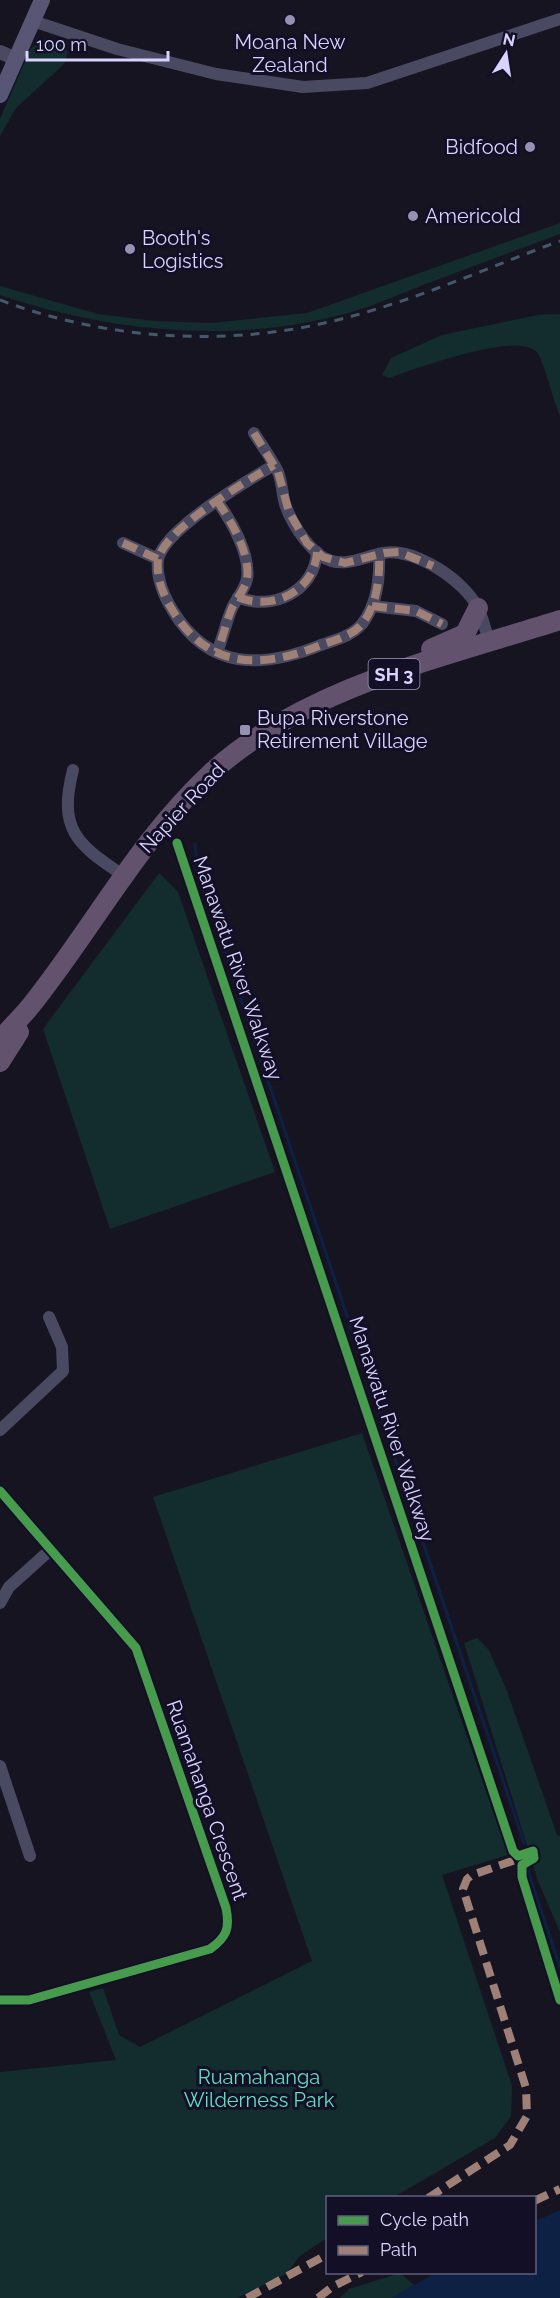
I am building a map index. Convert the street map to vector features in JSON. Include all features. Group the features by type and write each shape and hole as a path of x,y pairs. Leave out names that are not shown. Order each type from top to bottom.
{"highway":[{"path":"346,690 377,669 453,641 465,634 478,608"},
{"name":"Napier Road","path":"0,1041 32,1005 123,875 162,824 214,770 275,726 346,690 560,620"},
{"name":"Napier Road","path":"0,1062 22,1027 32,1005"}],"main road":[{"path":"0,95 42,0"}],"street":[{"path":"33,21 117,49 216,74 303,87 367,83 560,19"},
{"path":"0,52 16,59"},
{"path":"254,433 274,465 289,512 307,543 317,552 336,562 345,563 379,554 399,552 433,566 454,580 478,608 489,643"},
{"path":"274,465 217,501 166,542 158,559 158,580 177,619 199,644 234,659 261,662 307,651 358,628 372,606 379,580 379,554"},
{"path":"217,501 230,521 246,565 247,580 217,652"},
{"path":"123,543 158,559"},
{"path":"238,597 266,603 287,597 307,580 317,562 317,552"},
{"path":"372,606 425,613 442,624"},
{"path":"73,770 66,798 68,819 75,835 84,845 123,875"},
{"path":"0,1430 63,1371 62,1347 49,1317"},
{"name":"Ruamahanga Crescent","path":"0,1491 49,1551 136,1648 226,1908 229,1925 223,1938 210,1949 29,2000 0,2000"},
{"path":"0,1603 9,1587 49,1551"},
{"path":"0,1766 30,1856"}],"green space":[{"path":"49,38 64,44 68,53 64,64 16,108 0,136 0,119 30,50 38,42"},
{"path":"560,223 560,234 372,305 311,322 266,328 221,331 131,326 43,308 0,295 0,286 98,314 155,321 212,323 307,313"},
{"path":"560,314 560,416 539,355 536,351 524,346 487,349 441,360 389,378 382,375 391,358 442,335 538,315"},
{"path":"159,873 178,892 275,1172 110,1229 43,1029"},
{"name":"Ruamahanga Wilderness Park","path":"362,1433 508,1855 442,1875 512,2086 511,2116 495,2138 396,2196 326,2196 326,2239 300,2256 286,2274 237,2298 0,2298 0,2072 116,2060 89,1992 103,1988 119,2035 140,2047 312,1961 153,1497"},
{"path":"477,1638 489,1650 507,1691 557,1835 560,1836 560,1932 538,1881 464,1643"},
{"path":"397,2274 401,2274 414,2285 392,2298 340,2298 349,2289"}],"water":[{"path":"560,2210 560,2298 392,2298 433,2274 536,2274 536,2221"}],"waterway":[{"path":"195,844 197,869 524,1843"},
{"path":"528,1863 529,1874 560,1967"}],"railway":[{"path":"0,300 42,314 128,332 171,336 259,334 302,328 373,310 427,292 560,241"}],"marked path":[{"path":"254,433 278,472 289,512 307,543 323,557 345,563 384,553 399,552 433,566"},
{"path":"123,543 158,559 164,547 191,520 274,465"},
{"path":"217,501 239,538 247,570 246,583 232,608 217,652"},
{"path":"238,597 264,602 289,595 309,578 317,552"},
{"path":"158,559 159,580 163,593 187,630 203,645 220,654 238,659 258,660 299,653 343,637 358,628 367,617 374,600 378,582 379,554"},
{"path":"372,606 416,611 442,624"},
{"path":"431,2196 510,2145 527,2116 526,2088 463,1889 467,1879 472,1875 524,1857"},
{"path":"536,2200 560,2189"},
{"path":"247,2298 326,2255"},
{"path":"318,2298 332,2287 358,2274"}],"cycle path":[{"name":"Manawatu River Walkway","path":"177,843 513,1851 518,1856 533,1851 534,1858 522,1865 522,1877 560,2000"},
{"path":"0,1491 136,1648 226,1908 228,1921 224,1936 210,1949 29,2000 0,2000"}],"place":[{"name":"Moana New Zealand","path":"290,20"},
{"name":"Bidfood","path":"530,147"},
{"name":"Americold","path":"413,216"},
{"name":"Booth's Logistics","path":"130,249"},
{"name":"Bupa Riverstone Retirement Village","path":"245,730"}]}
